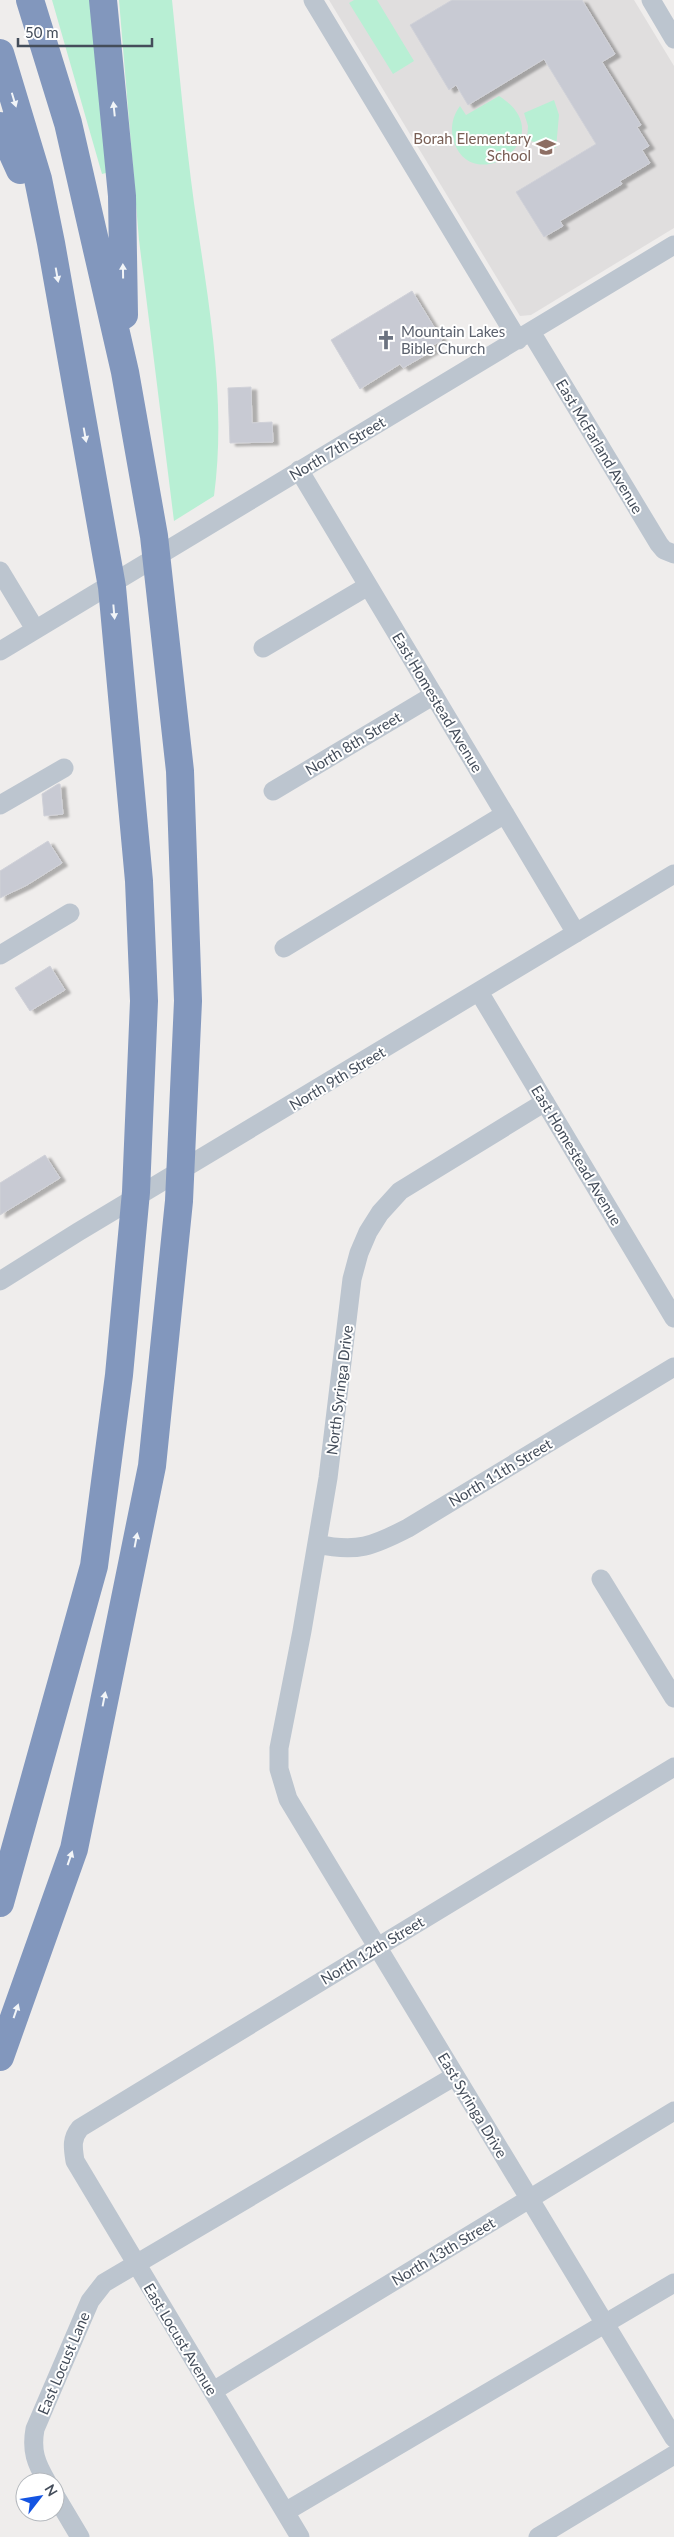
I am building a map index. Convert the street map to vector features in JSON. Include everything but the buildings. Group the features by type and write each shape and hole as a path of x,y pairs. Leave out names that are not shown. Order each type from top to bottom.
{"highway":[{"path":"0,2057 74,1849 152,1466 179,1202 188,1001 180,771 154,536 125,372 68,123 30,0"},
{"path":"103,0 122,196 125,372"},
{"path":"0,53 38,179 51,242 112,587 139,882 144,1001 136,1192 119,1375 94,1566 0,1903"},
{"path":"0,126 51,242"}],"street":[{"name":"East McFarland Avenue","path":"313,0 659,544 664,550 674,554"},
{"path":"651,0 674,39"},
{"name":"North 7th Street","path":"0,651 674,245"},
{"name":"East Homestead Avenue","path":"300,470 576,934"},
{"path":"0,571 35,629"},
{"path":"263,648 368,586"},
{"name":"North 8th Street","path":"273,791 434,695"},
{"path":"0,805 64,768"},
{"path":"284,948 505,814"},
{"name":"North 9th Street","path":"0,1281 78,1232 674,874"},
{"path":"0,955 70,913"},
{"name":"East Homestead Avenue","path":"479,992 674,1318"},
{"name":"North Syringa Drive","path":"279,1770 282,1726 328,1478 352,1279 359,1252 368,1232 380,1213 400,1191 545,1102"},
{"name":"North 11th Street","path":"317,1544 351,1549 379,1543 408,1528 674,1367"},
{"path":"601,1579 674,1698"},
{"name":"North 12th Street","path":"74,2138 80,2128 674,1767"},
{"name":"East Syringa Drive","path":"279,1770 288,1800 674,2438"},
{"name":"East Locust Lane","path":"41,2472 32,2450 35,2429 94,2293 104,2283 455,2076"},
{"name":"North 13th Street","path":"212,2391 674,2111"},
{"name":"East Locust Avenue","path":"74,2138 72,2143 75,2161 300,2537"},
{"path":"285,2512 674,2283"},
{"path":"538,2537 674,2455"},
{"path":"65,2512 80,2537"}],"shaded area":[{"name":"Borah Elementary School","path":"329,0 634,0 674,66 674,228 531,315 520,316"}],"green space":[{"path":"52,0 90,0 110,172 102,174"},
{"path":"119,0 172,0 191,178 214,349 218,423 214,496 174,521 139,240"},
{"path":"354,0 377,0 414,61 393,74 349,3"},
{"path":"499,96 517,112 522,128 518,143 508,155 494,163 478,164 464,158 453,137 452,128 457,110 460,106 466,115"},
{"path":"554,100 559,115 556,148 527,140 528,126 524,113"}],"place":[{"name":"Borah Elementary School","path":"546,147"},
{"name":"Mountain Lakes Bible Church","path":"386,340"}]}
